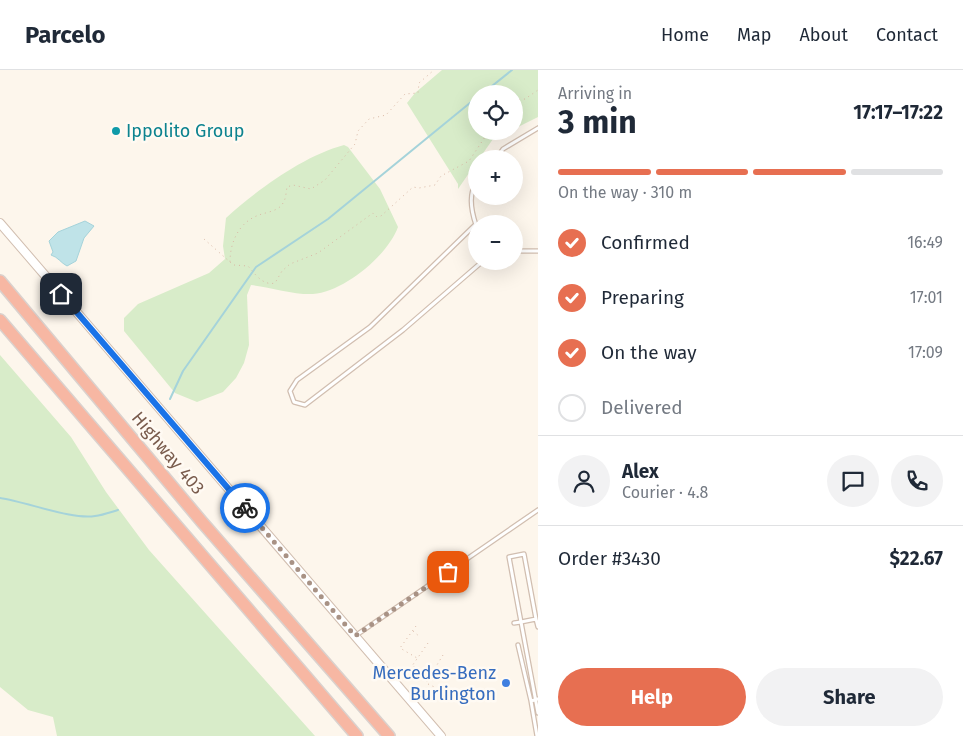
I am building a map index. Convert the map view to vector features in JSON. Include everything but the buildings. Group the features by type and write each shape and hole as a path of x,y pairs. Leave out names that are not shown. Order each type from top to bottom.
{"highway":[{"name":"Highway 403","path":"0,281 202,522 389,736"},
{"path":"0,320 357,736"}],"street":[{"path":"0,223 441,736"}],"lane":[{"path":"502,150 538,128"},
{"path":"468,233 370,327 297,380 290,391 294,402 305,405 403,330 473,270"},
{"path":"523,251 538,252"},
{"path":"355,636 538,510"},
{"path":"538,627 524,554 509,557 538,713"},
{"path":"514,623 536,619"},
{"path":"518,645 535,700 537,736"}],"path":[{"path":"230,262 230,250 241,225 258,215 273,211 283,203 287,187 293,185 311,189 325,180 355,144 358,131 369,119 386,115 405,94 418,93 420,83 434,70"},
{"path":"523,99 538,90"},
{"path":"204,239 234,265 248,266 263,281 269,284 275,283 282,271 290,264 318,253 373,213 376,217 381,216 413,187 419,188 435,184 441,176 469,161 483,140"},
{"path":"416,626 400,648 417,658"},
{"path":"412,630 420,636"},
{"path":"428,642 412,666 430,674"},
{"path":"443,655 426,683 451,695"}],"green space":[{"path":"442,70 538,70 538,117 523,124 523,85 468,85 468,140 492,140 485,150 468,150 468,175 458,189 458,184 407,103 415,93"},
{"path":"344,145 348,147 380,189 398,227 393,238 375,260 363,270 338,287 325,292 313,294 298,293 251,285 247,295 249,345 244,363 236,378 223,392 197,402 175,393 124,331 124,318 138,304 209,273 225,259 223,246 226,218 281,175 313,157"},
{"path":"0,355 71,437 106,492 149,550 315,736 57,736 53,717 28,710 0,687"}],"water":[{"path":"85,221 94,226 84,238 76,261 67,266 51,255 53,252 49,241 58,232"}],"waterway":[{"path":"493,85 512,70"},
{"path":"170,399 183,371 256,267 328,219 468,105"},
{"path":"0,498 85,517 118,510"}],"way so far":[{"path":"245,508 355,636 448,572"}],"place":[{"name":"Ippolito Group","path":"116,131"},
{"name":"Mercedes-Benz Burlington","path":"506,683"}],"route":[{"path":"61,294 245,508"}]}
